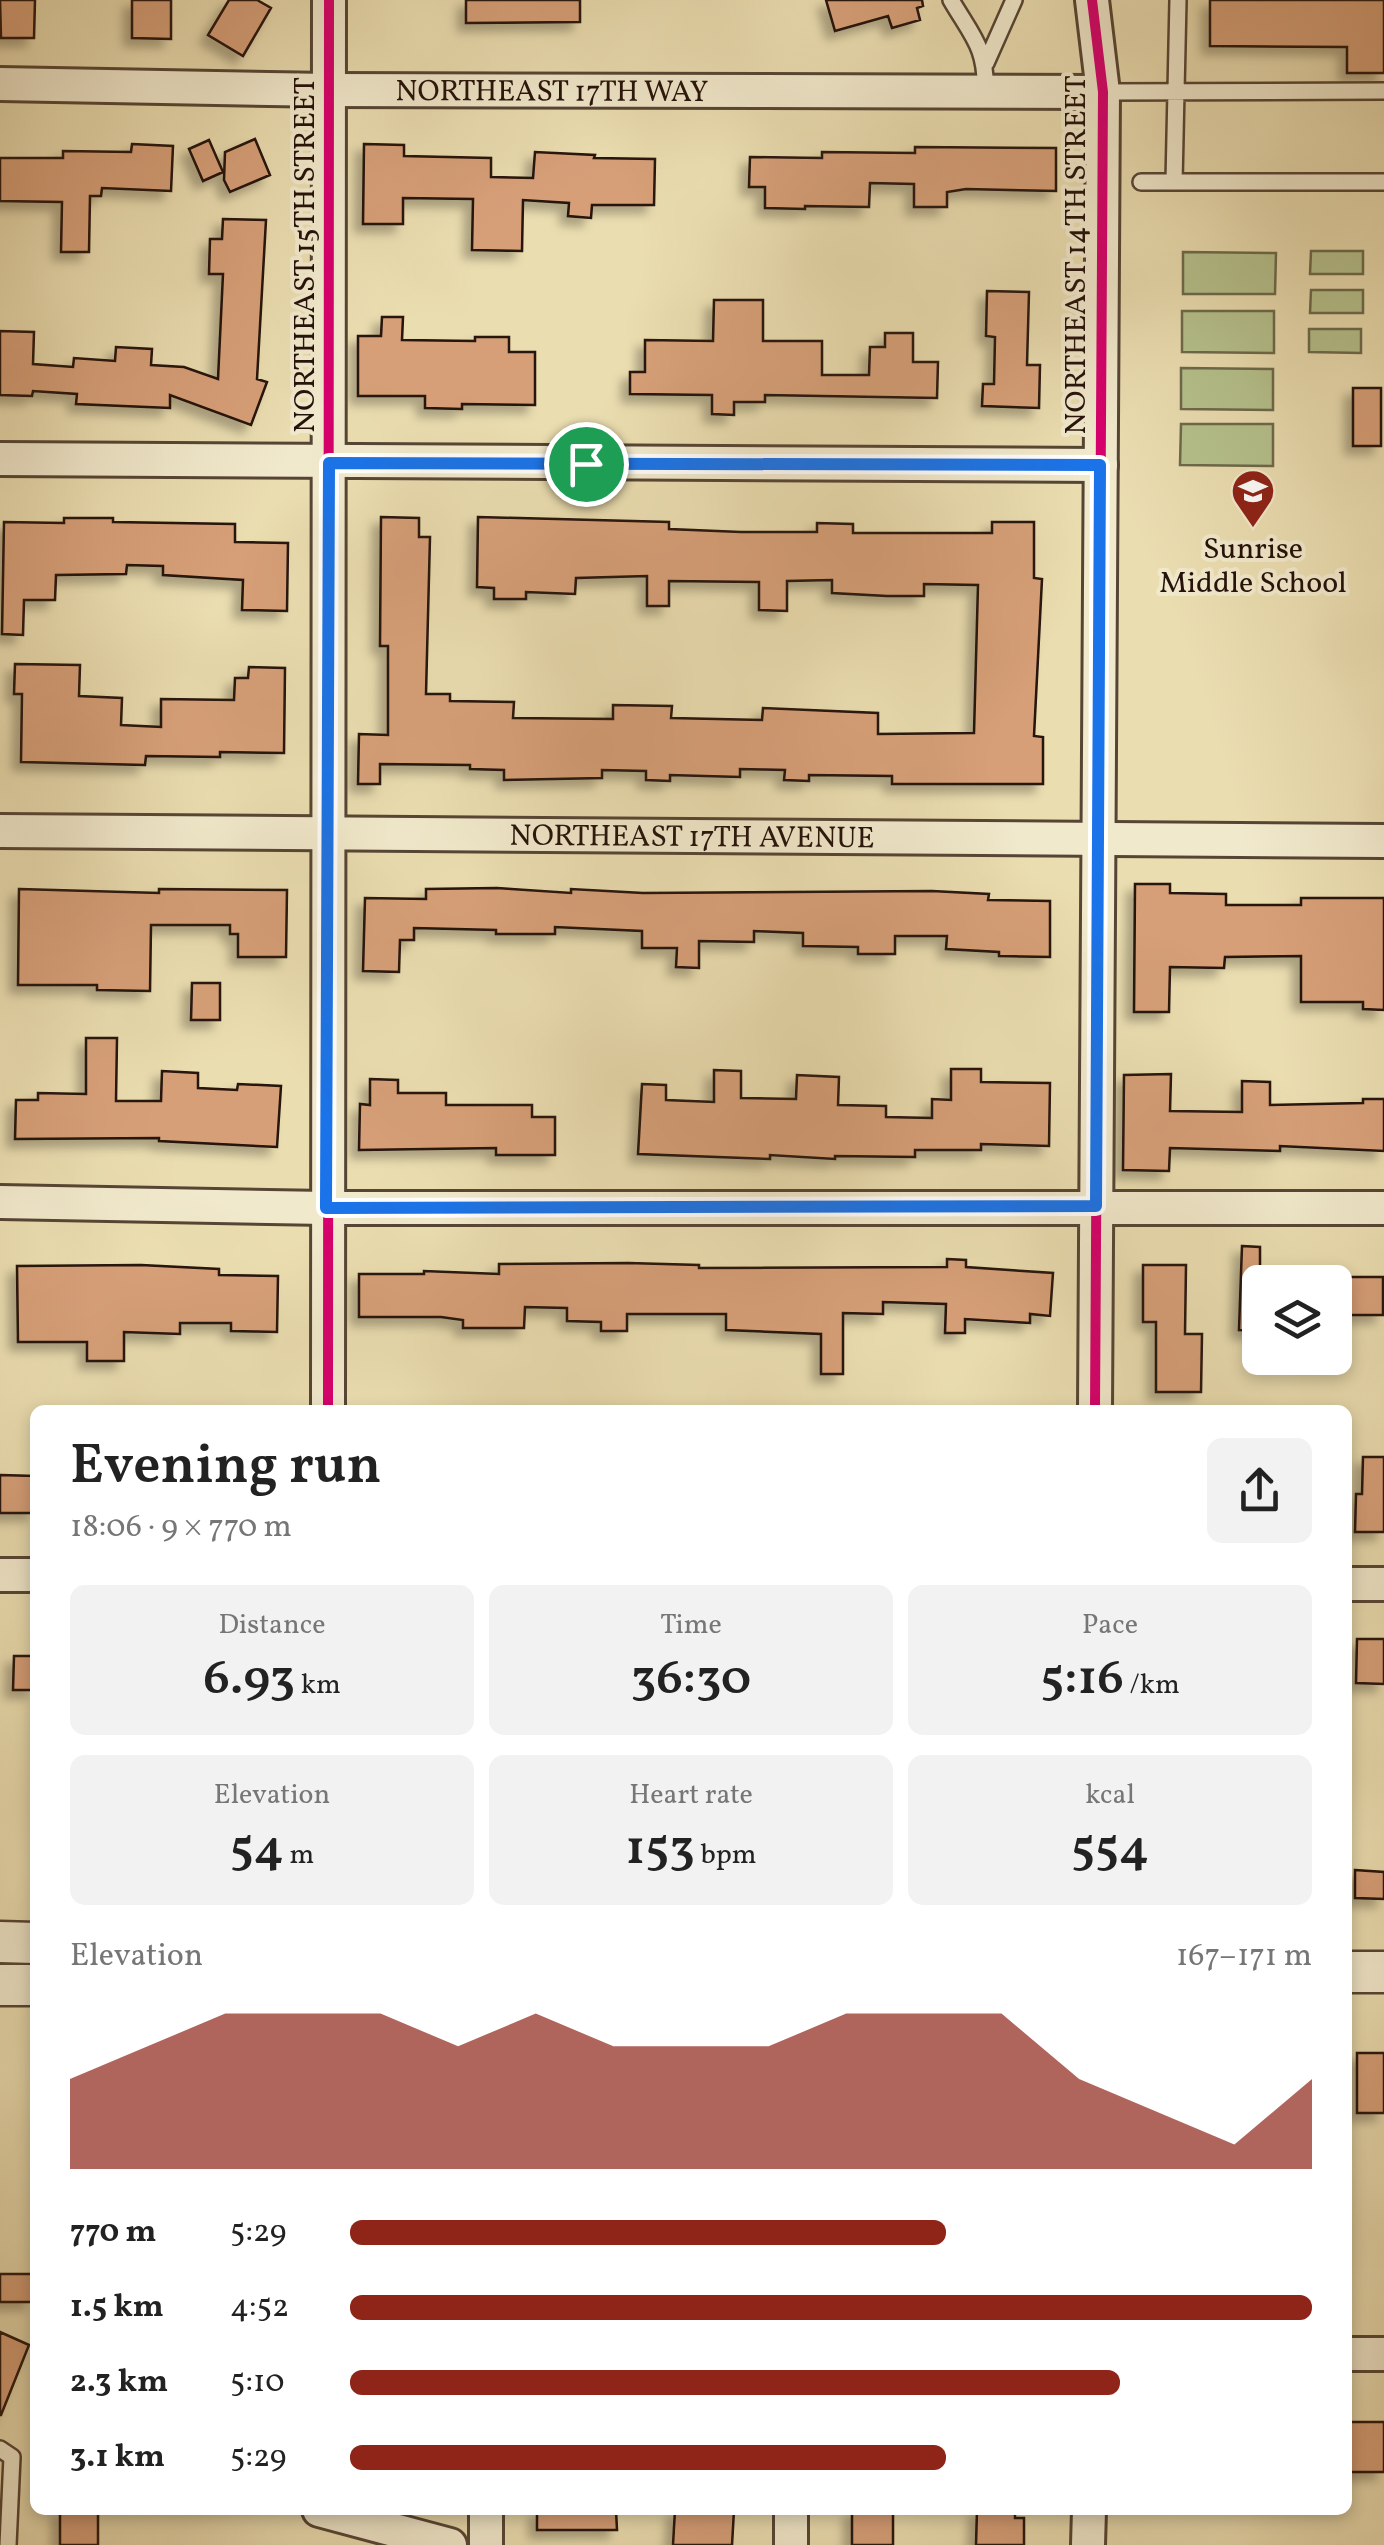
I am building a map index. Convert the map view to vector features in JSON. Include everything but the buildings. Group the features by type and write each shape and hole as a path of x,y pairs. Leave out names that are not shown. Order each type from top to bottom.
{"street":[{"name":"NORTHEAST 15TH STREET","path":"328,1405 329,0"},
{"name":"NORTHEAST 14TH STREET","path":"1092,0 1103,92 1095,1405"},
{"name":"NORTHEAST 17TH WAY","path":"0,84 329,90 986,77 1103,92"},
{"path":"0,459 1100,465"},
{"name":"NORTHEAST 17TH AVENUE","path":"0,831 1384,841"},
{"path":"0,1202 326,1208 1384,1208"},
{"path":"0,1575 30,1575"},
{"path":"1352,1584 1384,1584"},
{"path":"0,1942 30,1942"},
{"path":"1352,1972 1384,1972"},
{"path":"0,1985 30,1985"},
{"path":"1352,2354 1384,2354"},
{"path":"338,2515 450,2545"},
{"path":"486,2515 486,2545"},
{"path":"791,2515 791,2545"},
{"path":"1088,2515 1088,2545"}],"lane":[{"path":"951,0 979,45 986,77"},
{"path":"986,77 1014,0"},
{"path":"1174,182 1178,0"},
{"path":"1103,92 1384,91"},
{"path":"1141,182 1384,182"},
{"path":"0,2448 12,2457 8,2545"}],"green space":[{"path":"1311,251 1363,251 1363,274 1310,274"},
{"path":"1183,252 1276,253 1275,294 1183,294"},
{"path":"1311,290 1363,290 1363,313 1310,313"},
{"path":"1182,311 1274,311 1274,353 1182,352"},
{"path":"1309,329 1361,329 1361,353 1309,352"},
{"path":"1181,368 1273,369 1273,410 1181,409"},
{"path":"1181,424 1273,424 1273,466 1180,465"}],"cycle path":[{"path":"328,1405 329,0"},
{"path":"1092,0 1103,92 1095,1405"}],"place":[{"name":"Sunrise Middle School","path":"1253,529"}],"route":[{"path":"329,463 586,464 1100,465 1096,1206 326,1208 329,463"}]}
